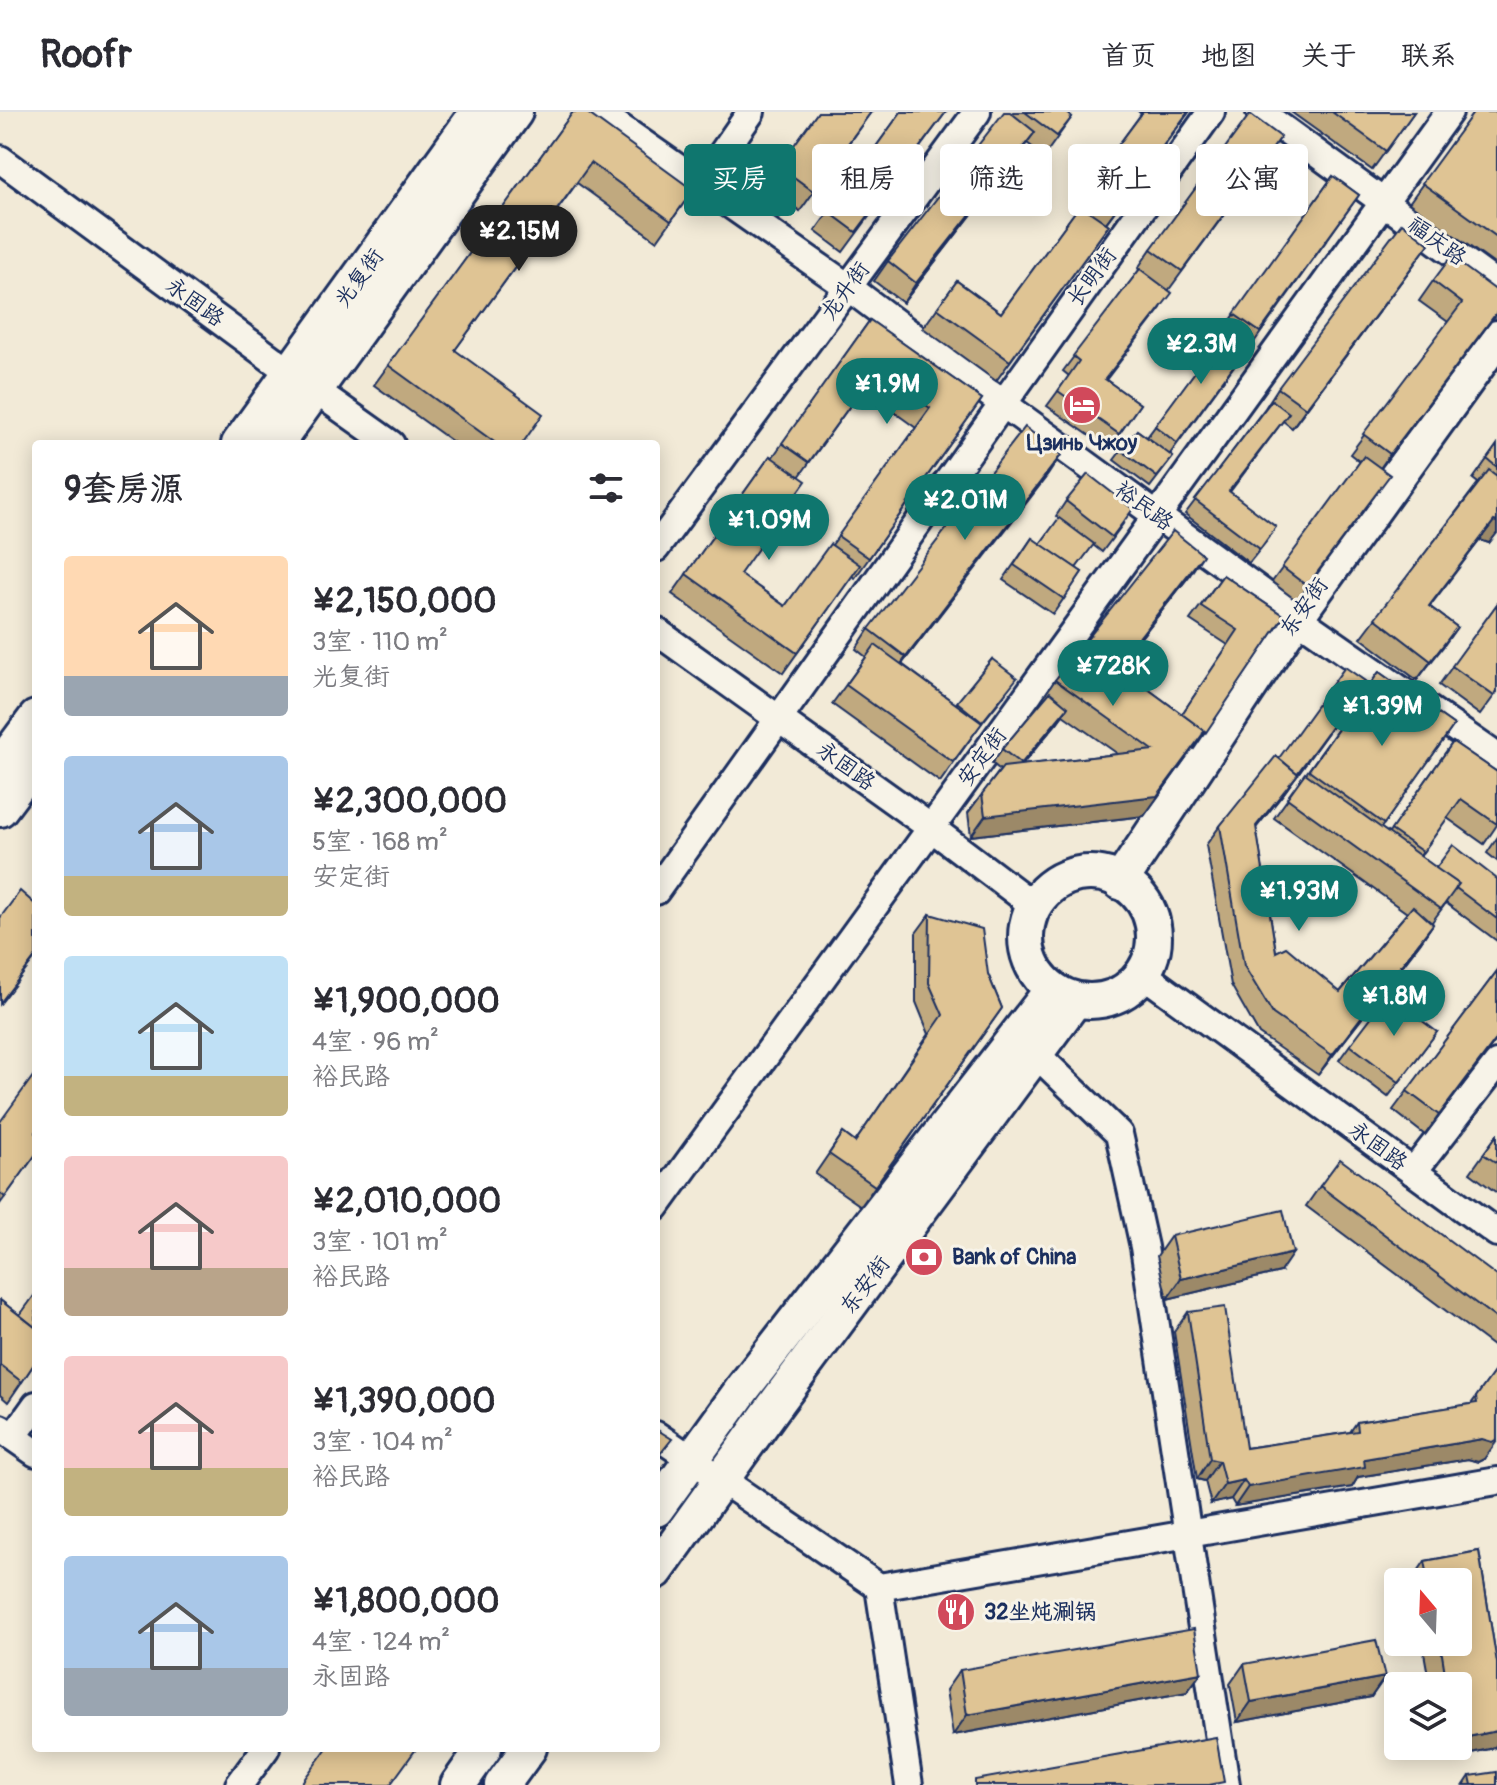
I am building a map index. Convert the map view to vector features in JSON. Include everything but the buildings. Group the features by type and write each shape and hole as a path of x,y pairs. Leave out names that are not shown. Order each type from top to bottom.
{"main road":[{"name":"光复街","path":"284,433 303,382 478,112"},
{"name":"光复街","path":"243,440 303,382 515,112"},
{"name":"东安街","path":"1130,887 1302,622 1497,338"},
{"name":"东安街","path":"1302,622 1497,365"},
{"path":"0,766 32,723"},
{"path":"0,809 32,766"},
{"path":"1078,872 1104,873 1130,887 1154,925 1153,950 1143,974 1125,991 1101,1001 1064,995 1034,971 1025,948 1026,922 1033,905 1055,881 1078,872"},
{"name":"东安街","path":"660,1565 1036,1054 1064,995"},
{"name":"东安街","path":"660,1503 753,1375 1064,995"},
{"path":"504,1784 526,1752"}],"street":[{"name":"裕民路","path":"598,112 684,172"},
{"path":"729,144 751,112"},
{"name":"龙升街","path":"660,543 977,112"},
{"name":"长明街","path":"660,885 1211,112"},
{"name":"福庆路","path":"1260,112 1497,285"},
{"name":"安定街","path":"660,1201 930,827 1159,517 1449,112"},
{"name":"永固路","path":"0,159 385,440"},
{"name":"裕民路","path":"747,216 848,287 1302,622 1497,757"},
{"name":"永固路","path":"660,634 930,827 1033,905"},
{"name":"永固路","path":"1143,974 1497,1233"},
{"path":"1036,1054 1119,1134 1144,1247 1226,1785"},
{"path":"1413,1172 1497,1064"},
{"path":"32,1409 6,1432 32,1450"},
{"path":"660,1438 879,1587 1497,1481"},
{"path":"879,1587 909,1785"},
{"path":"239,1785 263,1752"},
{"path":"468,1761 504,1784"}],"place":[{"name":"Цзинь Чжоу","path":"1082,405"},
{"name":"Bank of China","path":"924,1257"},
{"name":"32坐炖涮锅","path":"956,1612"}]}
